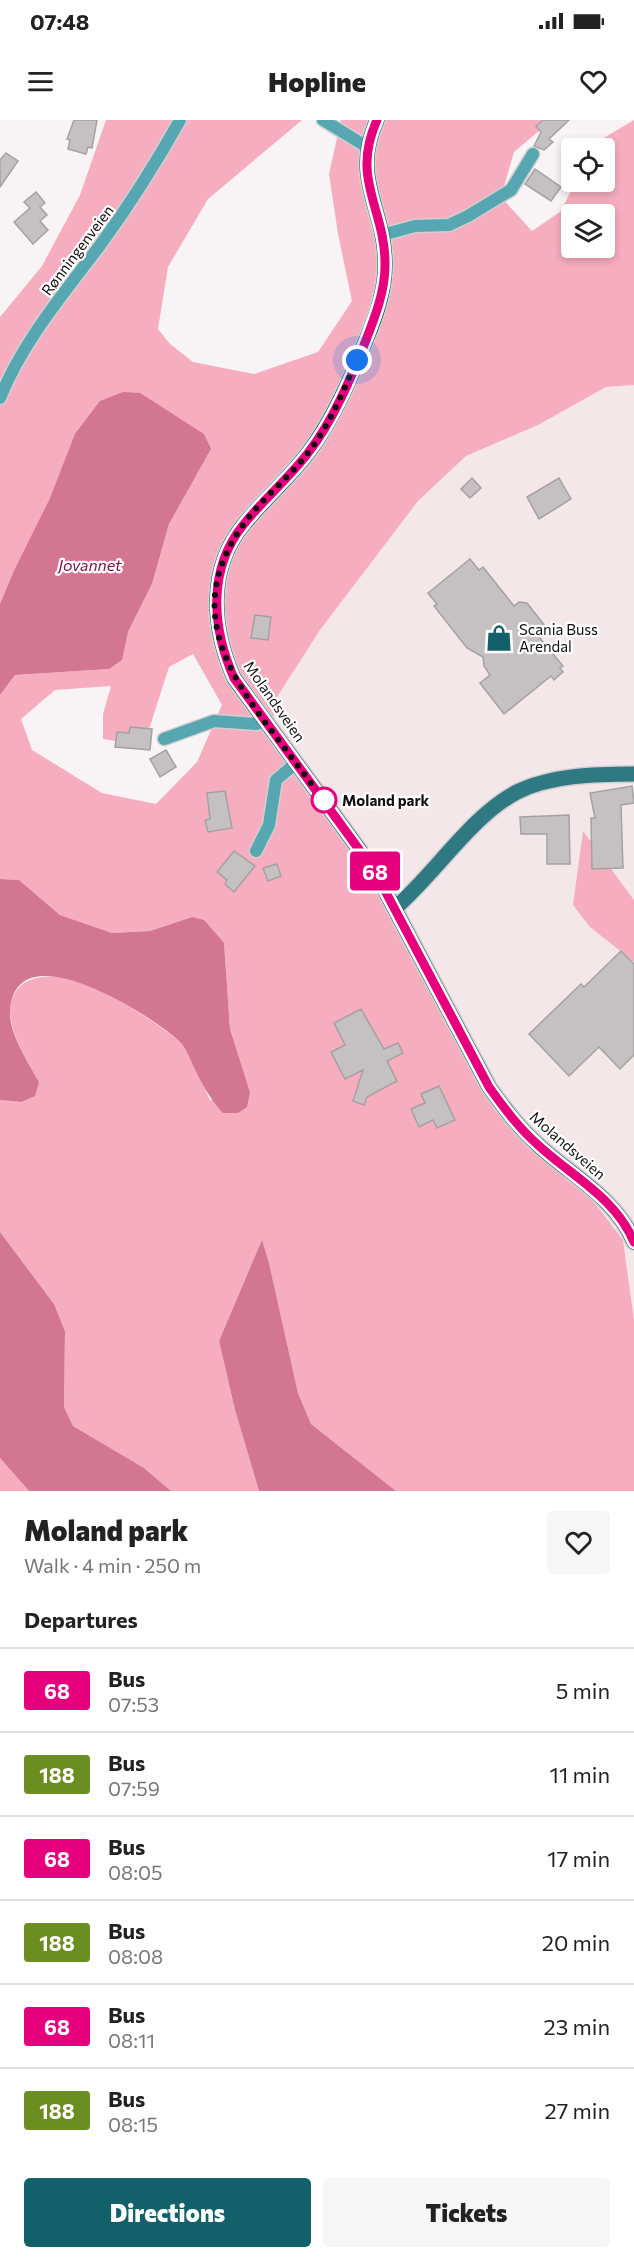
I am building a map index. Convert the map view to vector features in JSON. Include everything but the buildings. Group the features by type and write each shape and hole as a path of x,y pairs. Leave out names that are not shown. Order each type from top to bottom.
{"main road":[{"name":"Molandsveien","path":"377,120 367,147 367,179 382,235 385,266 381,299 366,340 339,400 308,453 243,526 231,544 218,579 216,616 222,652 234,678 263,720 361,850 489,1087 508,1114 538,1146 606,1200 620,1216 634,1242"}],"street":[{"name":"Rønningenveien","path":"0,398 31,341 135,196 180,120"},
{"path":"323,120 367,147"},
{"path":"382,235 415,226 449,225 468,216 511,190 533,154"},
{"path":"164,739 214,721 257,723 263,720"},
{"path":"256,851 269,825 276,780 296,763"},
{"path":"394,908 418,888 455,845 500,803 518,792 542,783 608,774 634,774"}],"shaded area":[{"path":"106,120 302,120 208,199 168,267 158,329 170,344 193,362 254,374 318,352 352,301 338,234 329,174 341,120 552,120 514,152 501,197 532,231 561,210 561,258 615,258 615,204 564,204 571,192 615,192 615,138 604,138 634,120 634,385 606,387 538,425 466,456 418,501 320,630 277,697 272,724 404,928 482,1074 578,1181 623,1240 634,1320 634,1491 396,1491 311,1424 298,1393 262,1241 219,1341 235,1410 259,1491 171,1491 144,1468 73,1426 64,1407 65,1331 54,1304 0,1232 0,1100 21,1102 39,1082 20,1047 13,1028 10,1011 12,998 26,982 35,978 58,977 80,981 132,1008 181,1043 193,1061 210,1100 250,1092 230,1029 224,943 192,917 150,931 112,933 60,915 19,880 0,879 0,695 15,675 108,669 121,660 128,632 152,584 169,524 211,449 50,498 0,604 0,317 42,266 80,195","holes":["193,654 222,705 197,762 156,804 102,793 32,750 21,719 55,690 111,686 103,714 103,739 144,745 169,667"]},
{"name":"Moland park","path":"634,385 634,900 583,831 590,927 634,962 634,1320 623,1240 519,1129 358,860 272,724 277,697 320,630 418,501 466,456 538,425 606,387"},
{"path":"583,831 634,900 634,962 590,927 573,905"},
{"path":"0,1458 29,1491 0,1491"}],"water":[{"name":"Jovannet","path":"123,392 140,393 204,434 211,449 169,524 152,584 128,632 122,660 109,669 15,675 0,695 0,604 50,498 75,434 100,401"},
{"path":"0,879 19,880 60,915 112,933 150,931 192,917 204,920 224,943 230,1029 250,1092 247,1107 238,1113 223,1113 206,1090 181,1043 144,1015 117,999 88,986 59,977 35,977 18,987 10,1011 10,1019 20,1047 39,1082 35,1096 21,1102 0,1100"},
{"path":"0,1232 54,1304 65,1331 64,1407 73,1426 144,1468 171,1491 29,1491 0,1458"},
{"path":"262,1240 298,1393 311,1424 396,1491 259,1491 235,1410 219,1341"}],"bus line":[{"name":"68","path":"377,120 370,136 366,160 367,179 382,235 385,266 381,299 366,340 321,434 308,453 243,526 231,544 218,579 216,602 217,630 222,652 234,678 263,720 374,870 489,1087 519,1128 606,1200 620,1216 634,1242"}],"place":[{"name":"Scania Buss Arendal","path":"499,638"},
{"name":"Moland park","path":"324,800"}],"route":[{"path":"324,800 234,678 222,652 217,630 216,602 218,579 231,544 243,526 308,453 339,400 357,360"}]}
